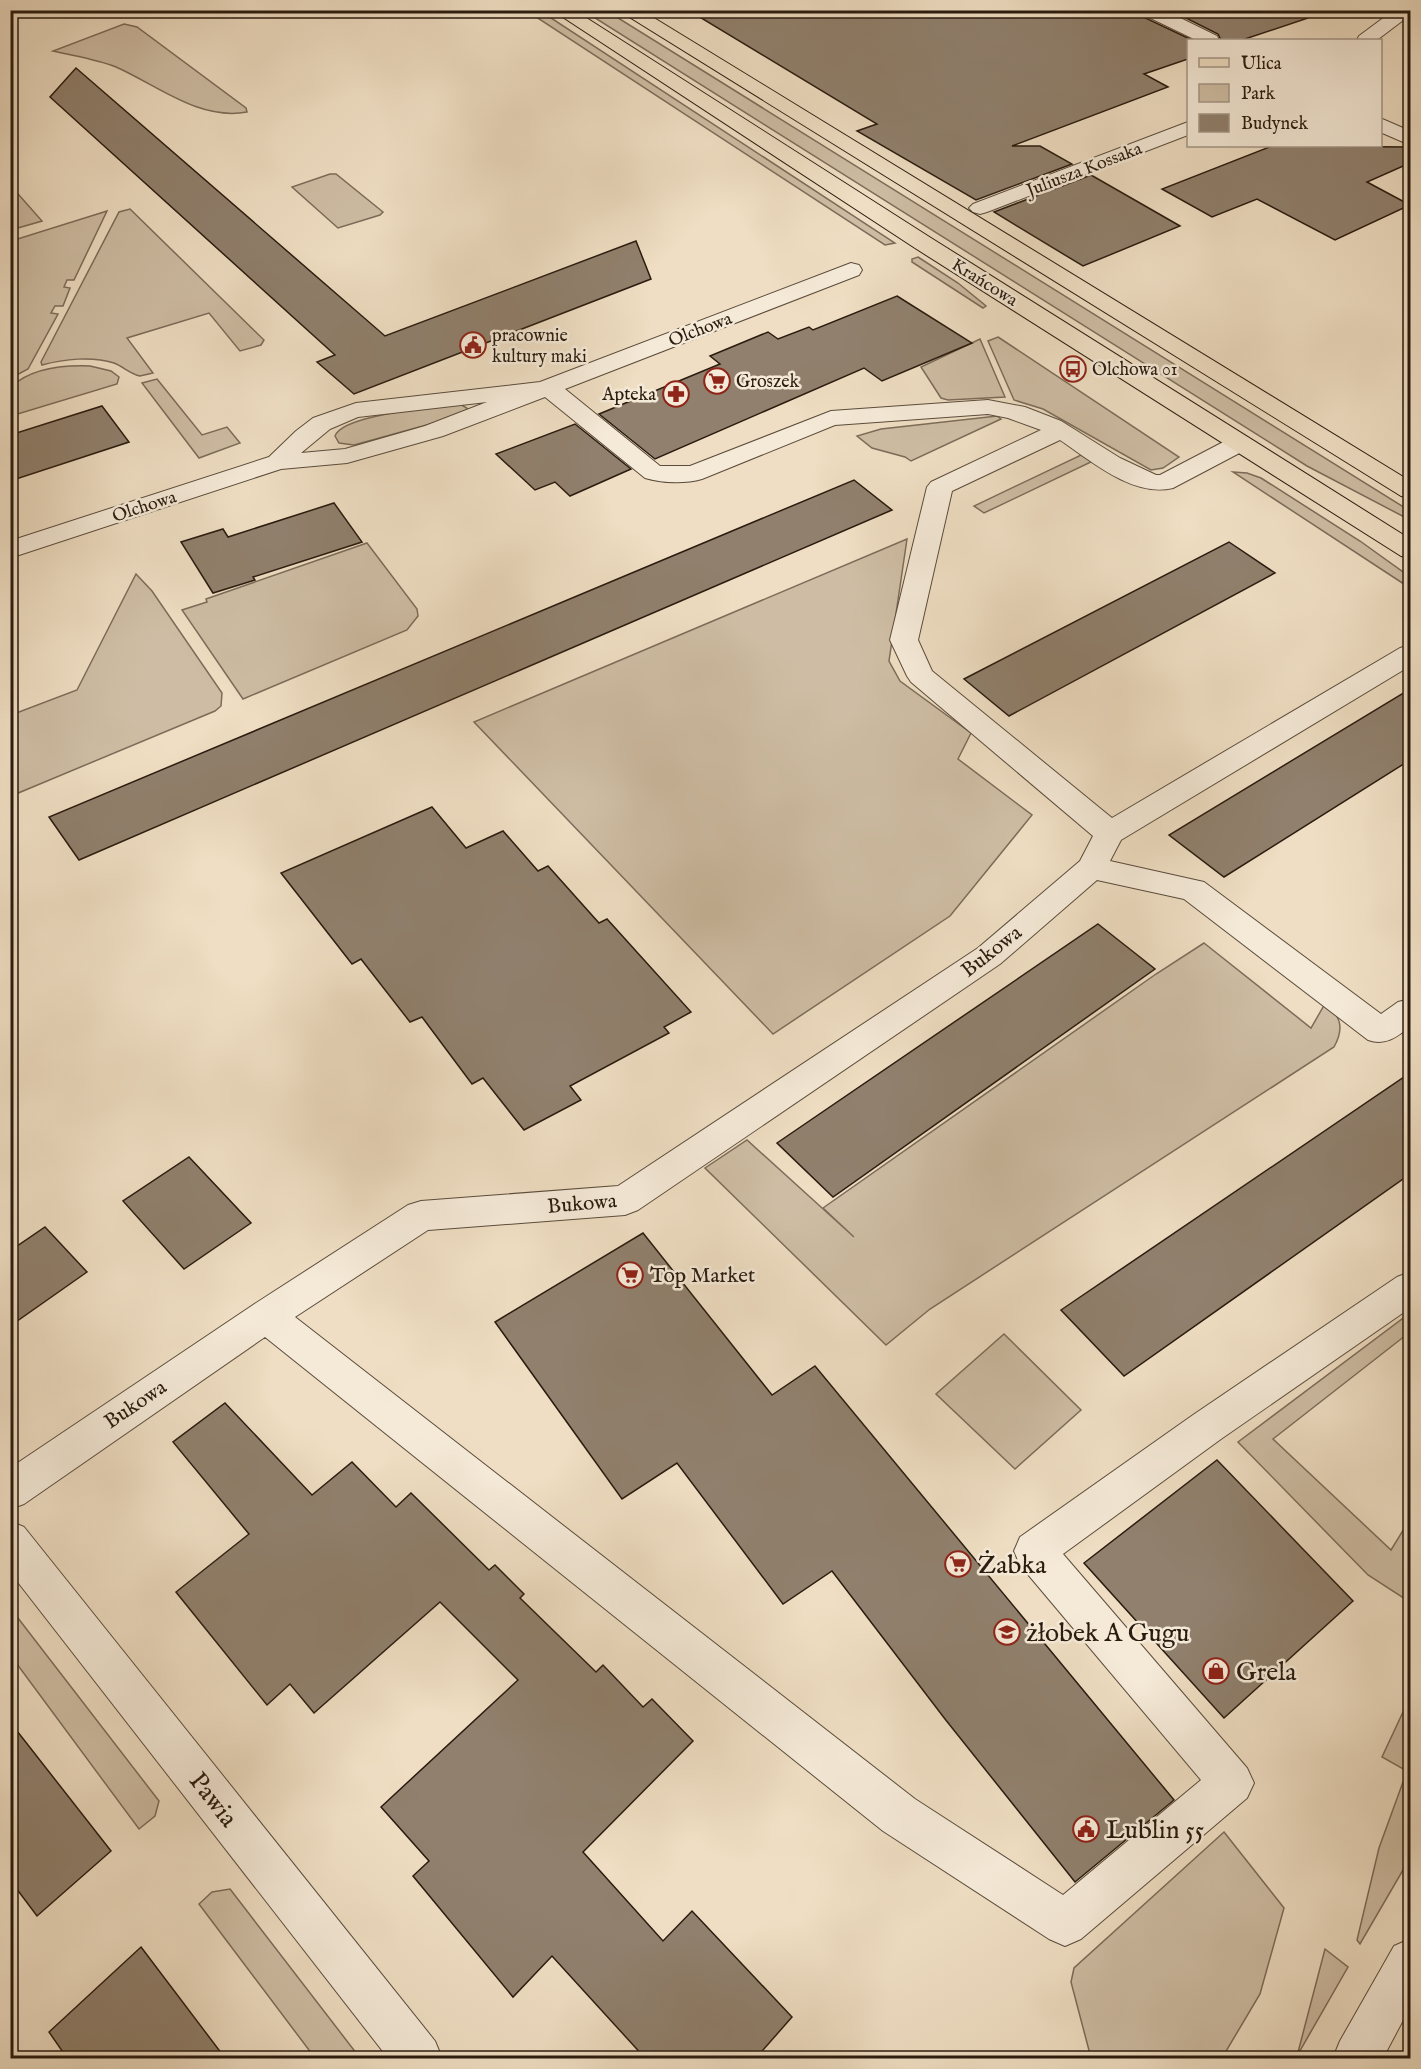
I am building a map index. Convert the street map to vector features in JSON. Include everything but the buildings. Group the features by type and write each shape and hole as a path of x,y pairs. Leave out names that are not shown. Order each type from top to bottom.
{"main road":[{"name":"Krańcowa","path":"561,10 923,243 1410,550"},
{"path":"627,10 1410,491"}],"street":[{"path":"1148,10 1208,39"},
{"path":"1367,39 1406,10"},
{"path":"1382,125 1410,139"},
{"name":"Juliusza Kossaka","path":"980,208 1187,128"},
{"name":"Olchowa","path":"10,550 279,462 348,456 434,431 851,270"},
{"path":"549,388 654,473 693,474 831,418 988,407 1035,417 1061,430 1134,476 1156,484 1164,483 1240,443"},
{"name":"Olchowa","path":"279,462 315,425 333,416 356,410 549,388"},
{"path":"1061,430 940,487 904,640 921,676 1110,833 1410,654"},
{"name":"Bukowa","path":"10,1491 266,1316 421,1216 625,1200 989,956 1090,868 1110,833"},
{"path":"1090,868 1193,890 1380,1030 1410,1011"},
{"path":"266,1316 899,1815 1065,1923 1232,1783 1034,1551 1207,1427 1410,1288"},
{"name":"Pawia","path":"10,1540 418,2058"},
{"path":"1358,2058 1410,1962"}],"green space":[{"path":"584,11 607,11 1410,511 1410,520 1307,466"},
{"path":"545,14 895,243 885,245 533,15"},
{"path":"124,24 137,27 246,108 247,112 229,113 195,106 116,67 53,51"},
{"path":"336,174 383,212 380,215 338,228 292,187"},
{"path":"11,186 42,221 11,230"},
{"path":"130,209 264,340 261,345 240,351 209,313 127,338 153,373 140,376 114,363 87,359 42,365 41,362 119,212"},
{"path":"107,211 74,280 67,280 64,287 70,288 63,306 55,306 51,313 58,314 28,369 11,378 11,241"},
{"path":"918,257 958,283 986,306 983,308 912,262 912,259"},
{"path":"998,337 1179,457 1163,468 1151,470 1043,409 1014,400 988,341"},
{"path":"980,339 1005,397 948,400 941,398 921,367"},
{"path":"90,366 111,371 119,377 117,384 11,416 11,387 19,381 48,369"},
{"path":"157,379 202,435 227,427 240,443 199,458 142,383"},
{"path":"460,404 470,410 463,415 354,445 339,443 335,436 342,428 372,417"},
{"path":"997,416 1001,419 911,461 905,457 872,448 857,436 881,429"},
{"path":"1081,455 1093,461 984,513 974,506"},
{"path":"1233,472 1247,473 1261,478 1360,541 1410,577 1410,588"},
{"path":"907,539 889,661 900,681 971,733 958,759 1032,815 950,916 773,1034 474,722"},
{"path":"367,543 417,609 418,616 407,630 243,699 182,610 207,602 206,599"},
{"path":"136,574 152,591 222,693 221,706 215,711 11,796 11,715 77,690"},
{"path":"1204,943 1311,1028 1326,1002 1338,1018 1340,1028 1334,1047 930,1309 886,1345 705,1168 747,1140 854,1237 823,1208 1156,974"},
{"path":"1410,1313 1410,1332 1273,1439 1391,1550 1410,1519 1410,1590 1405,1599 1368,1575 1238,1442"},
{"path":"1004,1334 1081,1410 1015,1469 936,1394"},
{"path":"11,1609 159,1801 155,1816 139,1829 11,1656"},
{"path":"1410,1697 1410,1858 1360,1944 1357,1940 1379,1848 1407,1771 1382,1757"},
{"path":"1224,1832 1284,1908 1260,1994 1222,2058 1091,2058 1071,1982 1074,1968"},
{"path":"230,1889 360,2058 315,2058 199,1904 212,1892"},
{"path":"1325,1949 1348,1967 1297,2056"}],"place":[{"name":"pracownie kultury maki","path":"473,345"},
{"name":"Olchowa 01","path":"1073,369"},
{"name":"Groszek","path":"717,381"},
{"name":"Apteka","path":"676,394"},
{"name":"Top Market","path":"630,1275"},
{"name":"Żabka","path":"958,1564"},
{"name":"żłobek A Gugu","path":"1007,1632"},
{"name":"Grela","path":"1216,1671"},
{"name":"Lublin 55","path":"1086,1829"}]}
